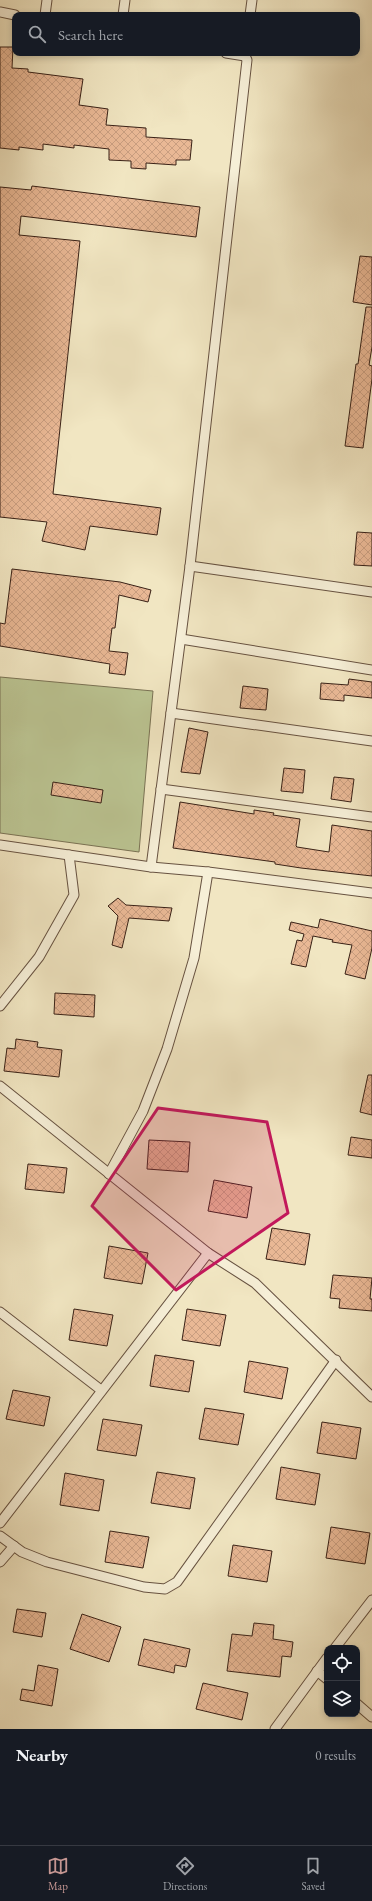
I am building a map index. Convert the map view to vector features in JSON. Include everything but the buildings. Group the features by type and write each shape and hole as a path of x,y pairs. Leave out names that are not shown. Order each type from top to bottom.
{"street":[{"path":"45,12 47,0"},
{"path":"123,12 124,0"},
{"path":"250,12 252,0"},
{"path":"0,12 12,14"},
{"path":"151,867 190,566 247,60 245,56"},
{"path":"190,566 372,592"},
{"path":"181,638 372,670"},
{"path":"171,713 372,741"},
{"path":"161,789 372,818"},
{"path":"0,845 151,867 208,872 372,893"},
{"path":"0,1006 39,957 74,895 69,855"},
{"path":"109,1174 143,1111 167,1049 194,958 208,872"},
{"path":"0,1086 208,1253 255,1283 336,1360 372,1397"},
{"path":"0,1523 208,1253"},
{"path":"0,1312 101,1390"},
{"path":"0,1536 22,1552 47,1562 144,1587 166,1589 176,1582 336,1360"},
{"path":"0,1562 14,1546"},
{"path":"337,1645 372,1600"},
{"path":"276,1729 324,1662"},
{"path":"317,1671 324,1677"},
{"path":"360,1707 372,1717"}],"highlighted area":[{"path":"158,1108 267,1122 288,1213 176,1290 92,1206"}],"green space":[{"path":"0,677 153,691 139,852 0,833"}]}
